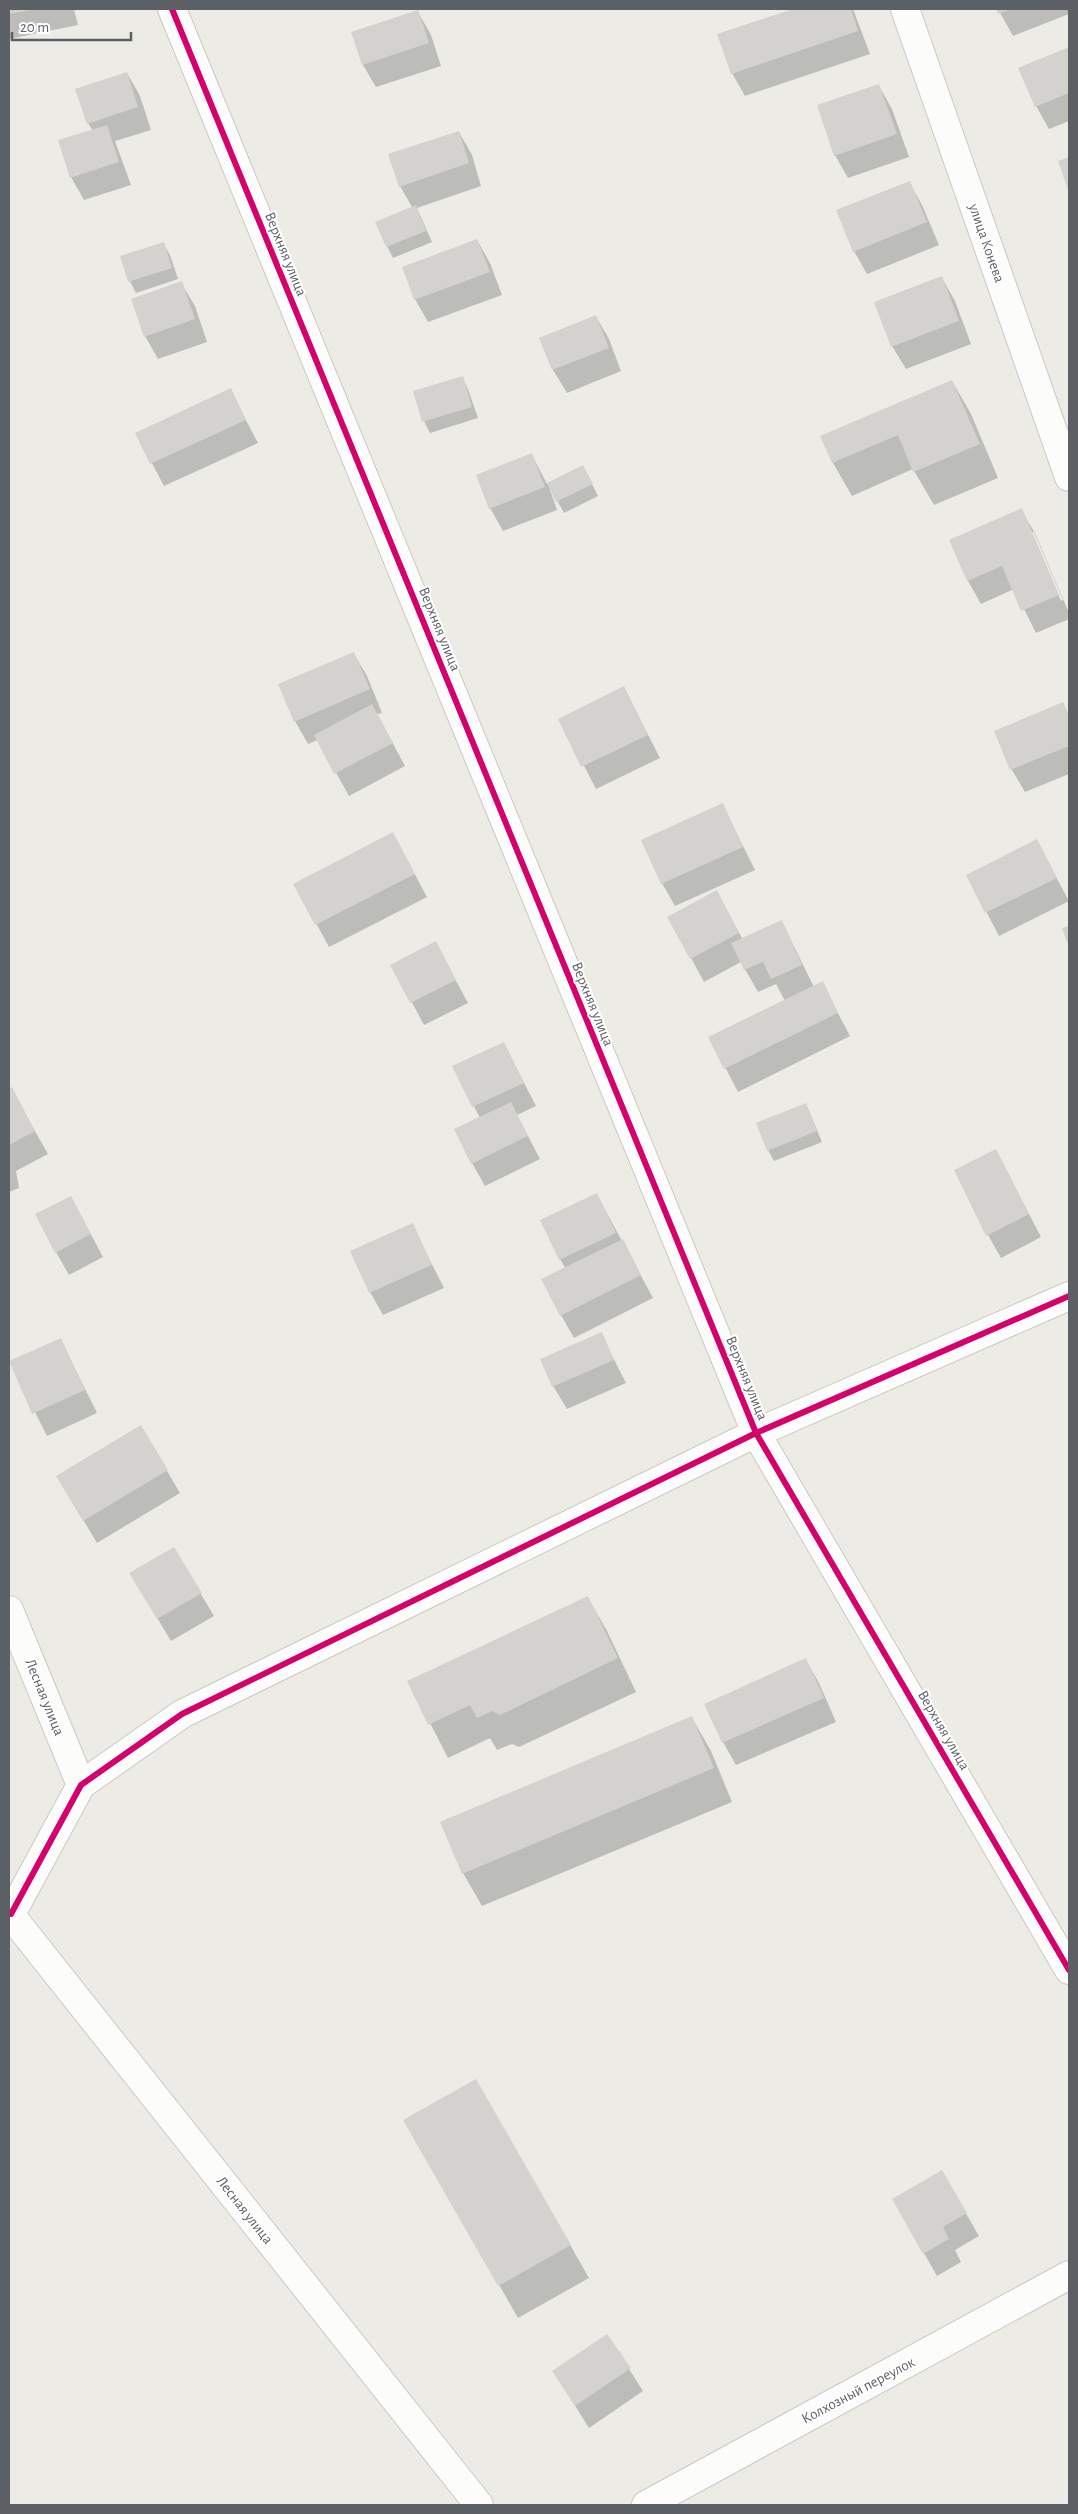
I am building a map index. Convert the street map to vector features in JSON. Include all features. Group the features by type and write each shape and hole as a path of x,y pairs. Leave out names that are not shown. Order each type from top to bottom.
{"street":[{"name":"Верхняя улица","path":"172,9 756,1433 1069,1970"},
{"name":"улица Конева","path":"905,9 1069,476"},
{"path":"10,1914 81,1785 182,1714 756,1433 1069,1296"},
{"name":"Лесная улица","path":"9,1610 81,1785"},
{"name":"Лесная улица","path":"10,1914 479,2505"},
{"name":"Колхозный переулок","path":"646,2505 1069,2276"}],"building":[{"path":"9,9 31,9 31,10 9,14"},
{"path":"793,9 851,9 858,31 731,74 717,34"},
{"path":"996,9 1011,9 998,14"},
{"path":"418,10 429,43 362,65 351,32"},
{"path":"1069,47 1069,93 1035,107 1018,68"},
{"path":"127,72 138,107 87,124 75,89"},
{"path":"879,84 897,134 834,156 817,105"},
{"path":"107,125 119,162 70,178 58,140"},
{"path":"459,131 469,163 399,187 388,154"},
{"path":"1069,157 1069,193 1058,161"},
{"path":"910,181 927,222 853,252 836,210"},
{"path":"416,205 426,231 386,247 375,222"},
{"path":"477,239 490,272 414,300 402,267"},
{"path":"164,242 172,268 128,282 120,256"},
{"path":"942,276 959,321 891,347 874,302"},
{"path":"182,281 195,319 144,337 131,299"},
{"path":"596,315 609,348 552,370 539,338"},
{"path":"463,376 472,407 422,422 413,391"},
{"path":"952,380 980,444 913,472 898,435 832,463 820,436"},
{"path":"231,388 246,420 150,464 135,433"},
{"path":"532,453 545,487 489,509 476,475"},
{"path":"583,465 593,484 556,502 547,483"},
{"path":"1022,508 1059,595 1021,611 1002,566 967,581 949,540"},
{"path":"354,652 370,689 294,722 278,684"},
{"path":"624,686 648,735 581,767 558,719"},
{"path":"1063,702 1069,716 1069,746 1010,770 994,731"},
{"path":"372,704 393,743 334,774 314,735"},
{"path":"723,803 743,847 661,884 641,840"},
{"path":"393,832 415,874 315,925 293,884"},
{"path":"1037,839 1057,878 985,913 966,875"},
{"path":"717,890 739,933 690,959 667,917"},
{"path":"782,920 802,965 771,979 763,962 744,970 731,943"},
{"path":"1069,926 1069,947 1062,928"},
{"path":"436,941 456,980 410,1003 390,965"},
{"path":"823,981 838,1013 724,1069 708,1037"},
{"path":"504,1042 524,1083 472,1107 452,1066"},
{"path":"12,1087 35,1131 9,1145 9,1089"},
{"path":"511,1102 528,1136 471,1164 454,1129"},
{"path":"806,1103 817,1131 767,1151 756,1123"},
{"path":"996,1149 1029,1214 986,1236 954,1170"},
{"path":"597,1193 616,1233 559,1260 540,1220"},
{"path":"71,1196 91,1234 55,1253 35,1214"},
{"path":"413,1223 432,1265 369,1293 350,1251"},
{"path":"623,1239 641,1275 560,1316 541,1279"},
{"path":"602,1332 614,1360 552,1387 540,1359"},
{"path":"61,1338 85,1390 32,1414 9,1361"},
{"path":"141,1425 168,1470 83,1521 56,1476"},
{"path":"174,1547 202,1593 157,1619 129,1573"},
{"path":"588,1596 618,1658 500,1715 492,1711 477,1718 470,1705 428,1725 407,1681"},
{"path":"806,1658 824,1698 722,1743 704,1704"},
{"path":"692,1716 714,1768 462,1874 440,1822"},
{"path":"476,2079 571,2245 498,2286 403,2120"},
{"path":"942,2170 967,2213 943,2227 949,2239 923,2254 892,2199"},
{"path":"607,2334 631,2368 575,2406 552,2371"}],"cycle path":[{"path":"172,9 756,1433 1069,1970"},
{"path":"9,1913 11,1914 81,1785 182,1714 756,1433 1069,1296"}]}
